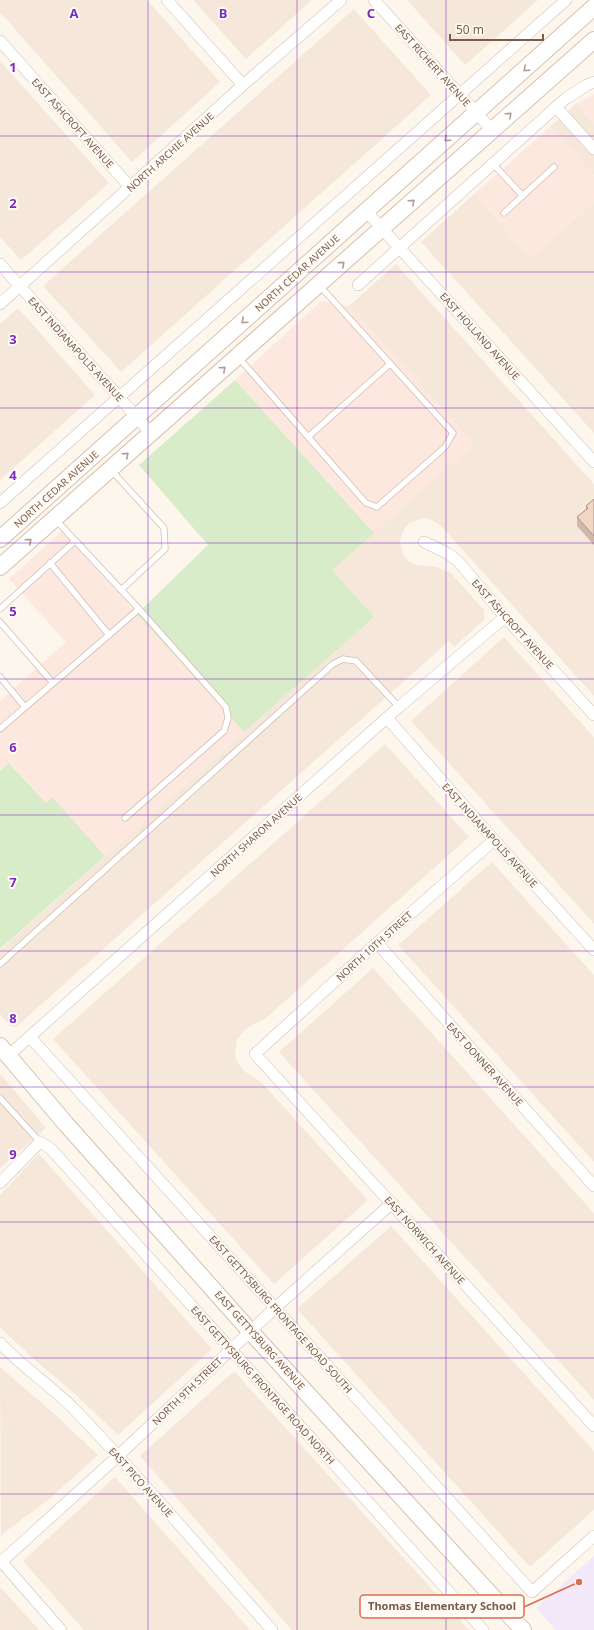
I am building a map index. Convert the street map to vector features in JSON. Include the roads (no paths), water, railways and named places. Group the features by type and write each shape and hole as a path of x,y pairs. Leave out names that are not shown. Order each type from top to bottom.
{"main road":[{"name":"NORTH CEDAR AVENUE","path":"0,539 594,7"},
{"path":"0,567 594,40"},
{"name":"EAST GETTYSBURG AVENUE","path":"4,1051 66,1124 250,1331 523,1630"}],"street":[{"path":"167,0 243,86"},
{"name":"NORTH ARCHIE AVENUE","path":"0,304 341,0"},
{"name":"EAST RICHERT AVENUE","path":"374,0 492,130"},
{"path":"0,503 566,0"},
{"name":"EAST ASHCROFT AVENUE","path":"0,41 130,188"},
{"path":"358,285 565,99 594,82"},
{"path":"556,107 594,149"},
{"name":"EAST HOLLAND AVENUE","path":"366,211 594,462"},
{"name":"EAST INDIANAPOLIS AVENUE","path":"0,264 151,433"},
{"name":"EAST ASHCROFT AVENUE","path":"424,542 448,553 458,561 594,715"},
{"name":"NORTH SHARON AVENUE","path":"4,1051 30,1037 387,718 506,617"},
{"name":"EAST INDIANAPOLIS AVENUE","path":"387,718 494,840 594,950"},
{"name":"NORTH 10TH STREET","path":"255,1054 377,943 494,840"},
{"name":"EAST DONNER AVENUE","path":"377,943 594,1186"},
{"name":"EAST GETTYSBURG FRONTAGE ROAD SOUTH","path":"30,1037 532,1592 594,1536"},
{"name":"EAST NORWICH AVENUE","path":"255,1054 594,1426"},
{"path":"0,1183 40,1142"},
{"name":"EAST GETTYSBURG FRONTAGE ROAD NORTH","path":"40,1142 50,1149 483,1630"},
{"name":"NORTH 9TH STREET","path":"0,1561 118,1456 230,1349 392,1203"},
{"name":"EAST PICO AVENUE","path":"0,1344 71,1407 118,1456 272,1630"},
{"path":"0,1561 61,1630"}],"lane":[{"path":"493,163 523,196"},
{"path":"504,213 554,167"},
{"path":"238,356 366,503 377,508 445,447 453,433 319,284"},
{"path":"308,437 390,364"},
{"path":"111,469 164,528 165,549 121,590"},
{"path":"55,519 226,707 228,718 224,731 125,818"},
{"path":"0,609 75,541"},
{"path":"50,563 109,635"},
{"path":"0,729 138,609"},
{"path":"0,622 53,683"},
{"path":"0,964 333,664 343,659 356,661 400,707"},
{"path":"0,677 25,707"},
{"path":"0,1098 40,1142"}],"place":[{"name":"Thomas Elementary School","path":"579,1582"}]}
